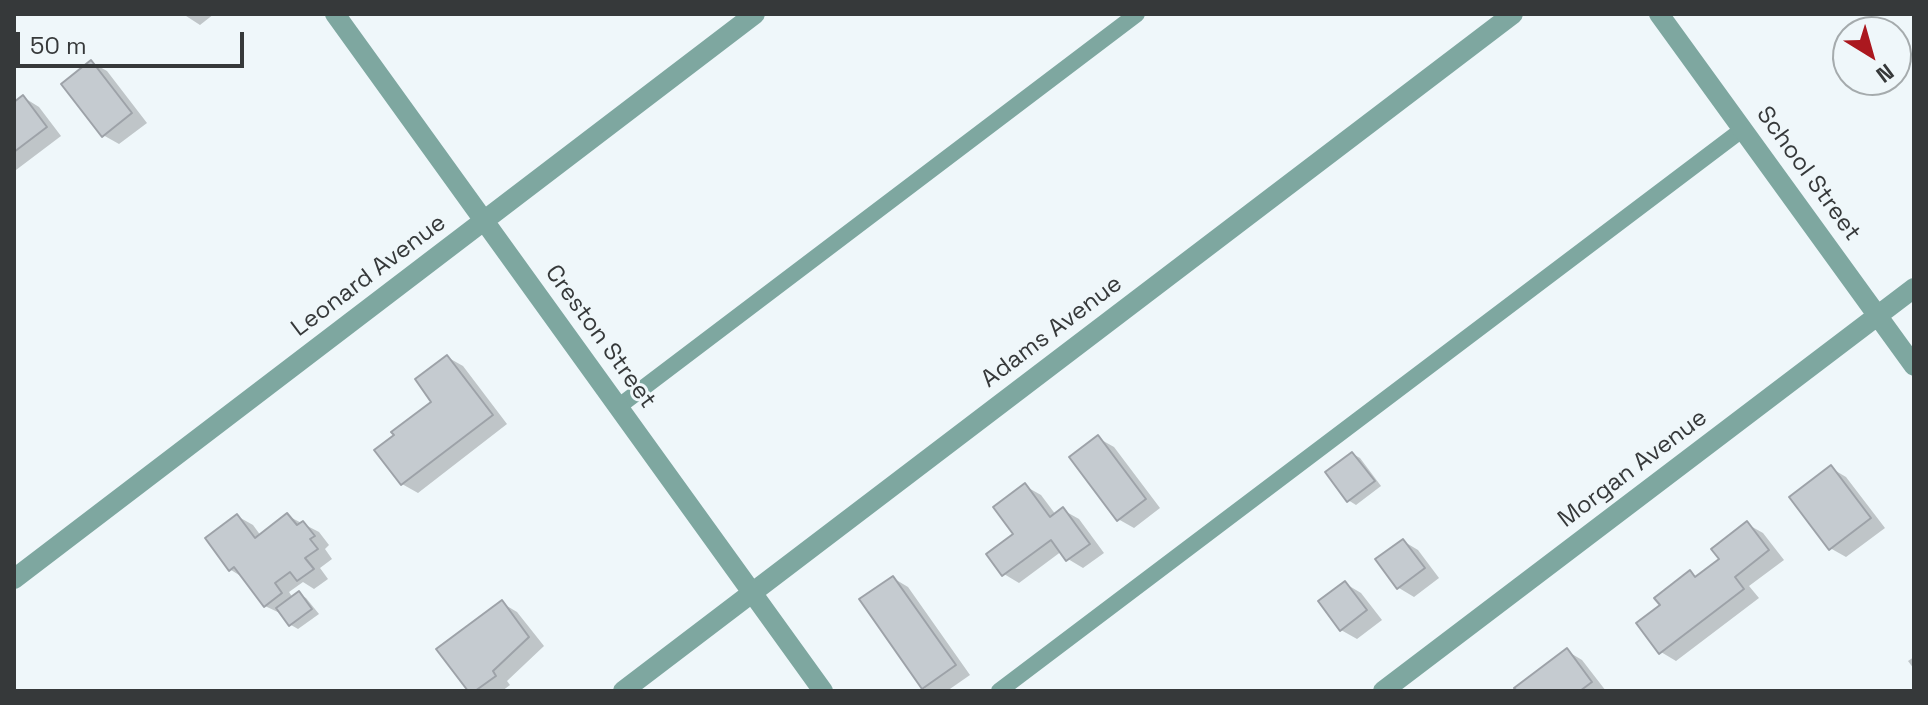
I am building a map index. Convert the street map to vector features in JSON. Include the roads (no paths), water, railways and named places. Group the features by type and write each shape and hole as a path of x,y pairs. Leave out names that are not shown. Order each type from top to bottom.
{"street":[{"name":"Creston Street","path":"335,14 823,691"},
{"name":"Leonard Avenue","path":"14,579 755,14"},
{"name":"Adams Avenue","path":"623,691 1513,14"},
{"name":"School Street","path":"1659,14 1914,366"},
{"name":"Morgan Avenue","path":"1383,691 1914,288"}],"lane":[{"path":"618,407 1137,14"},
{"path":"999,691 1743,129"}]}
